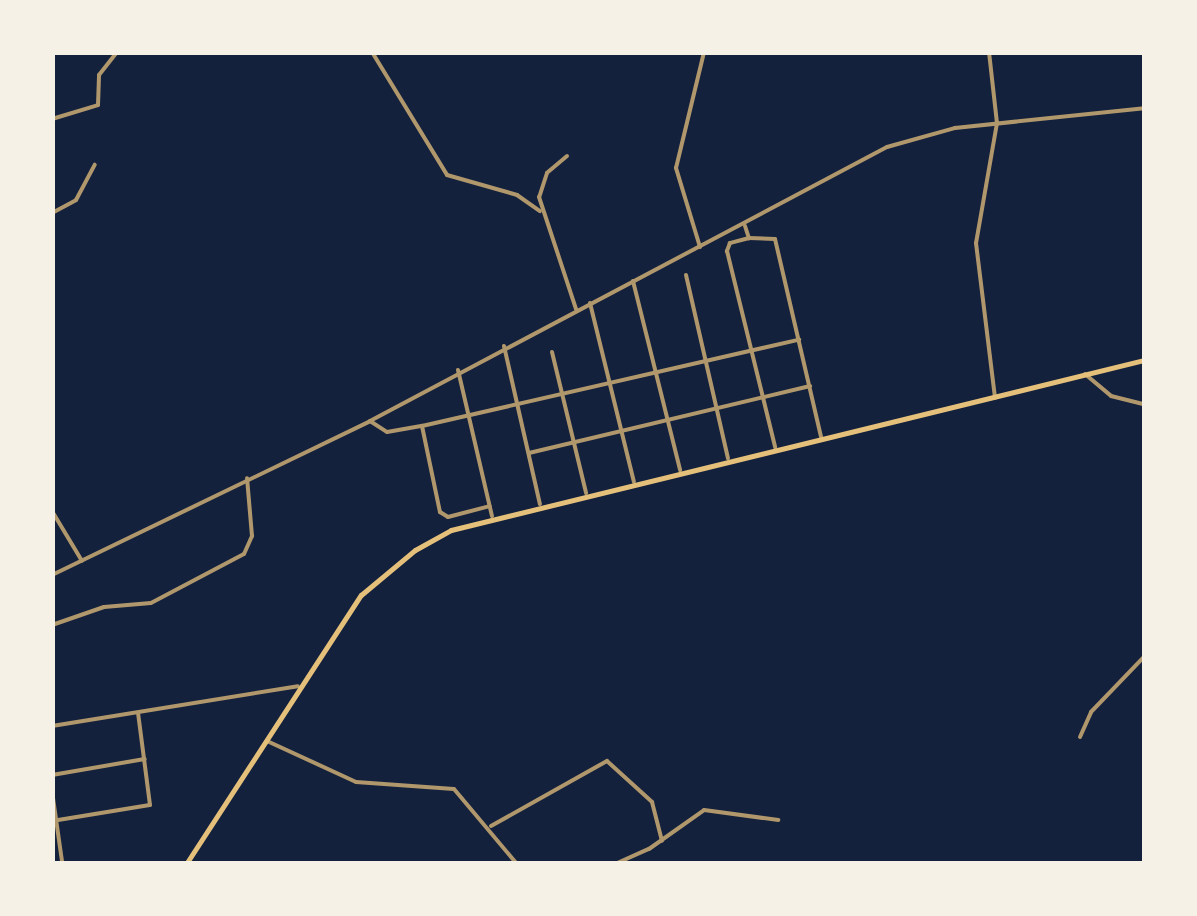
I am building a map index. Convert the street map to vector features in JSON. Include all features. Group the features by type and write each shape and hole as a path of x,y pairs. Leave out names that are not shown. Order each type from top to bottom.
{"main road":[{"path":"186,864 298,686 382,575 415,550 492,516 1144,360"}],"street":[{"path":"52,119 98,105 99,76 117,52"},
{"path":"372,52 447,176 517,195 540,211"},
{"path":"700,247 676,168 704,52"},
{"path":"989,52 996,123 988,192 976,227 995,398"},
{"path":"52,574 370,420 504,346 745,226 887,147 996,123 1144,108"},
{"path":"566,156 547,173 540,211 576,310"},
{"path":"52,213 76,200 95,165"},
{"path":"745,226 749,238"},
{"path":"775,447 727,251 730,243 749,238 774,239 821,436"},
{"path":"686,274 728,458"},
{"path":"633,281 680,470"},
{"path":"590,302 634,482"},
{"path":"370,420 387,432 422,426 798,340"},
{"path":"504,346 540,504"},
{"path":"552,352 586,493"},
{"path":"458,370 492,516"},
{"path":"1085,374 1111,396 1144,404"},
{"path":"528,454 810,386"},
{"path":"422,426 440,512 448,516 490,506"},
{"path":"52,625 104,608 151,603 244,554 252,536 247,478"},
{"path":"52,511 82,561"},
{"path":"1080,737 1091,712 1144,657"},
{"path":"52,726 298,686"},
{"path":"55,821 150,805 138,713"},
{"path":"266,741 356,782 454,789 518,864"},
{"path":"52,774 146,759"},
{"path":"489,827 608,762 652,802 662,841"},
{"path":"52,791 62,861"},
{"path":"615,864 662,841 704,810 778,820"}]}
